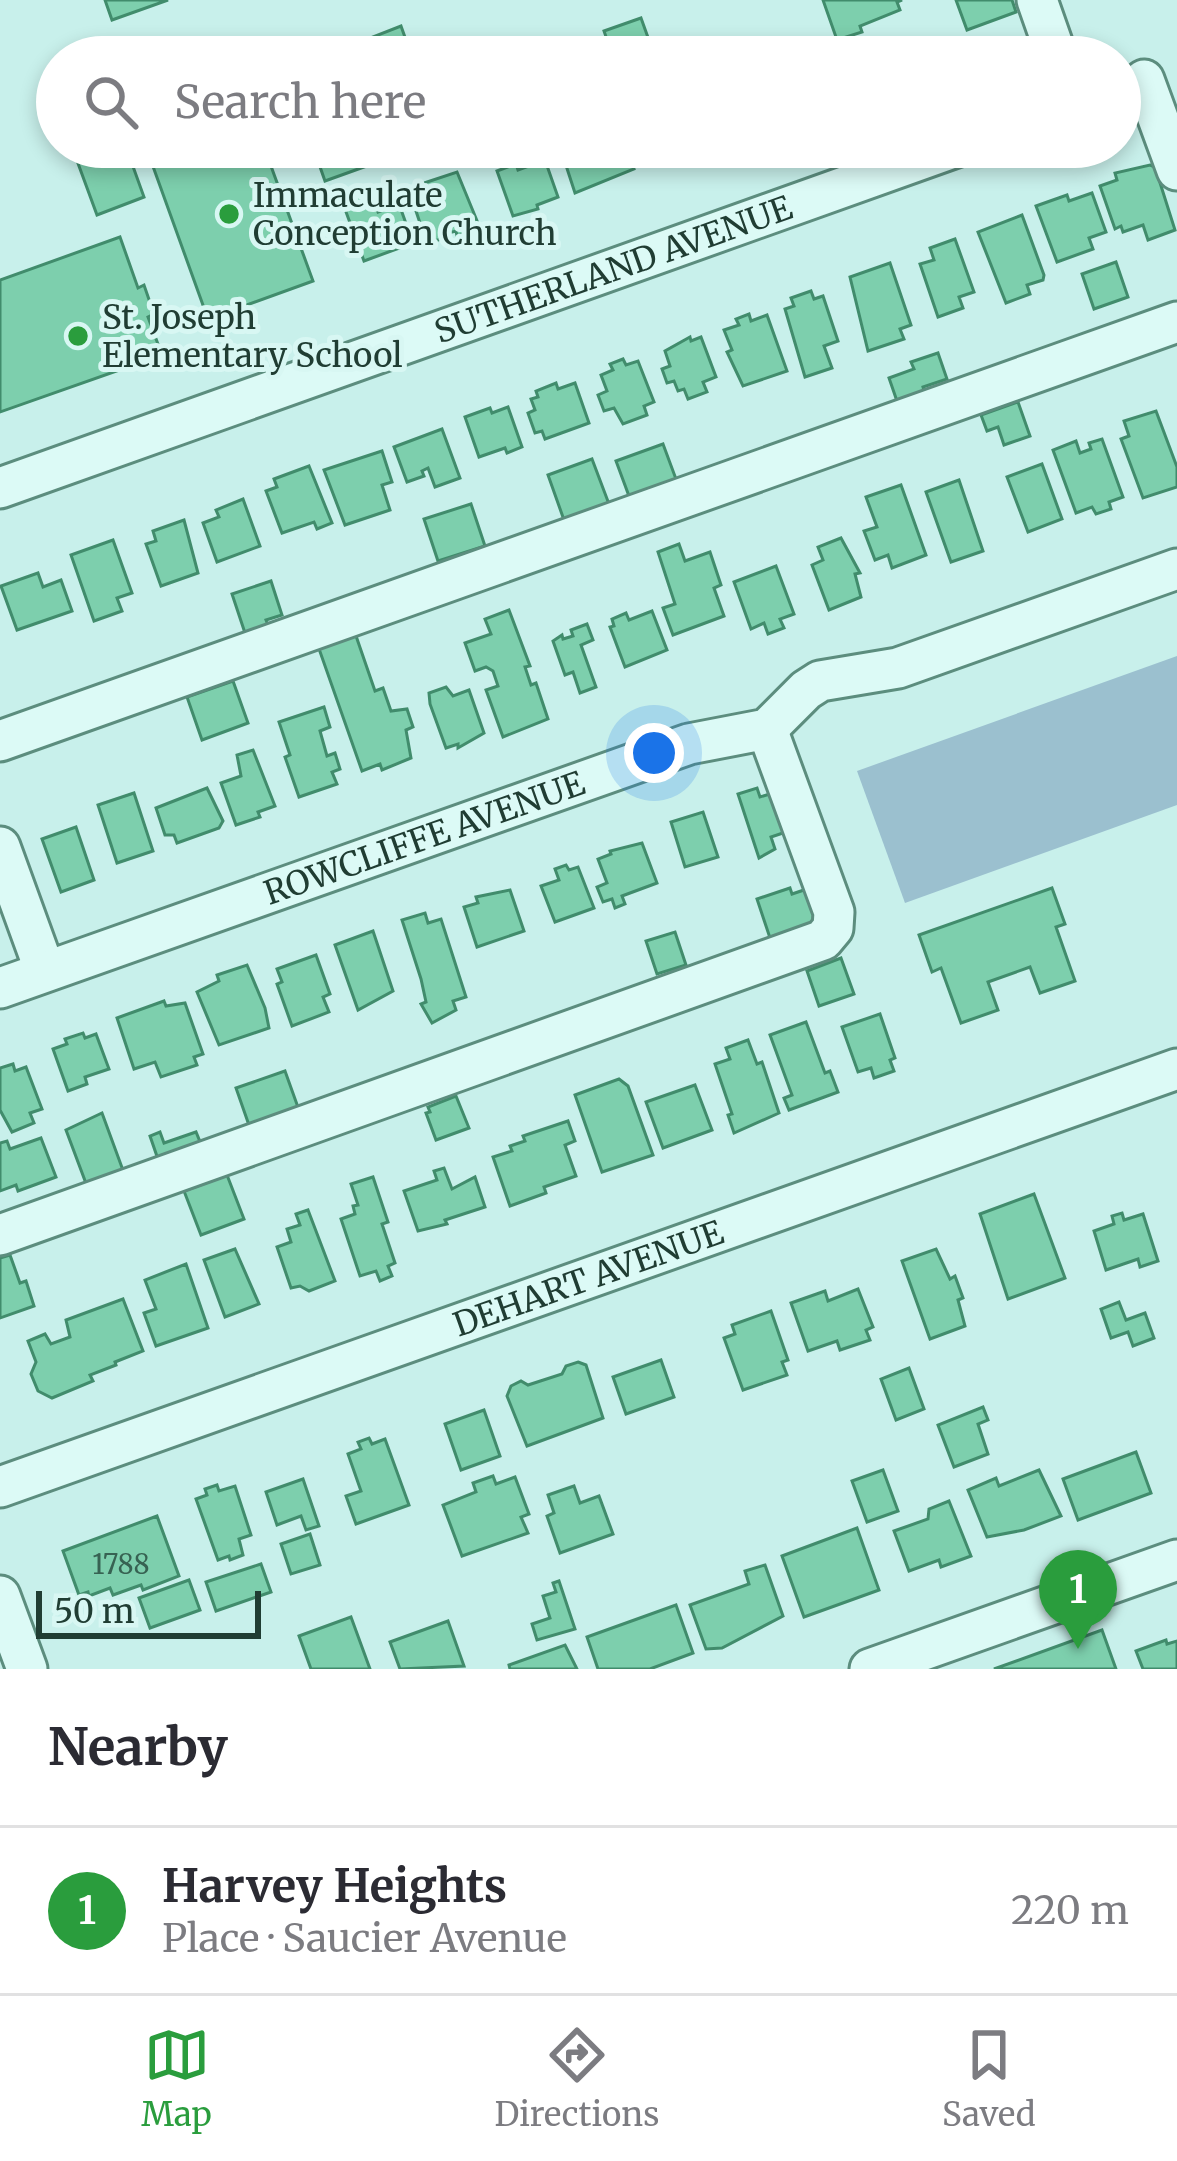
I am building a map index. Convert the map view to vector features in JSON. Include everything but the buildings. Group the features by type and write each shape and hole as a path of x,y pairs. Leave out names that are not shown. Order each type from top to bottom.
{"street":[{"path":"1036,0 1049,36"},
{"path":"1147,79 1177,170"},
{"name":"SUTHERLAND AVENUE","path":"0,488 897,168"},
{"path":"0,741 1177,322"},
{"path":"0,1235 823,940 833,928 834,912 767,729 820,682 898,668 1177,568"},
{"name":"ROWCLIFFE AVENUE","path":"0,988 676,748 714,736 745,736 767,729"},
{"path":"0,847 45,971"},
{"name":"DEHART AVENUE","path":"0,1487 1177,1069"},
{"path":"870,1669 1177,1560"},
{"path":"0,1596 27,1669"}],"shaded area":[{"path":"1177,656 1177,805 905,903 857,771"}],"place":[{"name":"Immaculate Conception Church","path":"229,214"},
{"name":"St. Joseph Elementary School","path":"78,336"},
{"name":"Harvey Heights","path":"1078,1649"}]}
